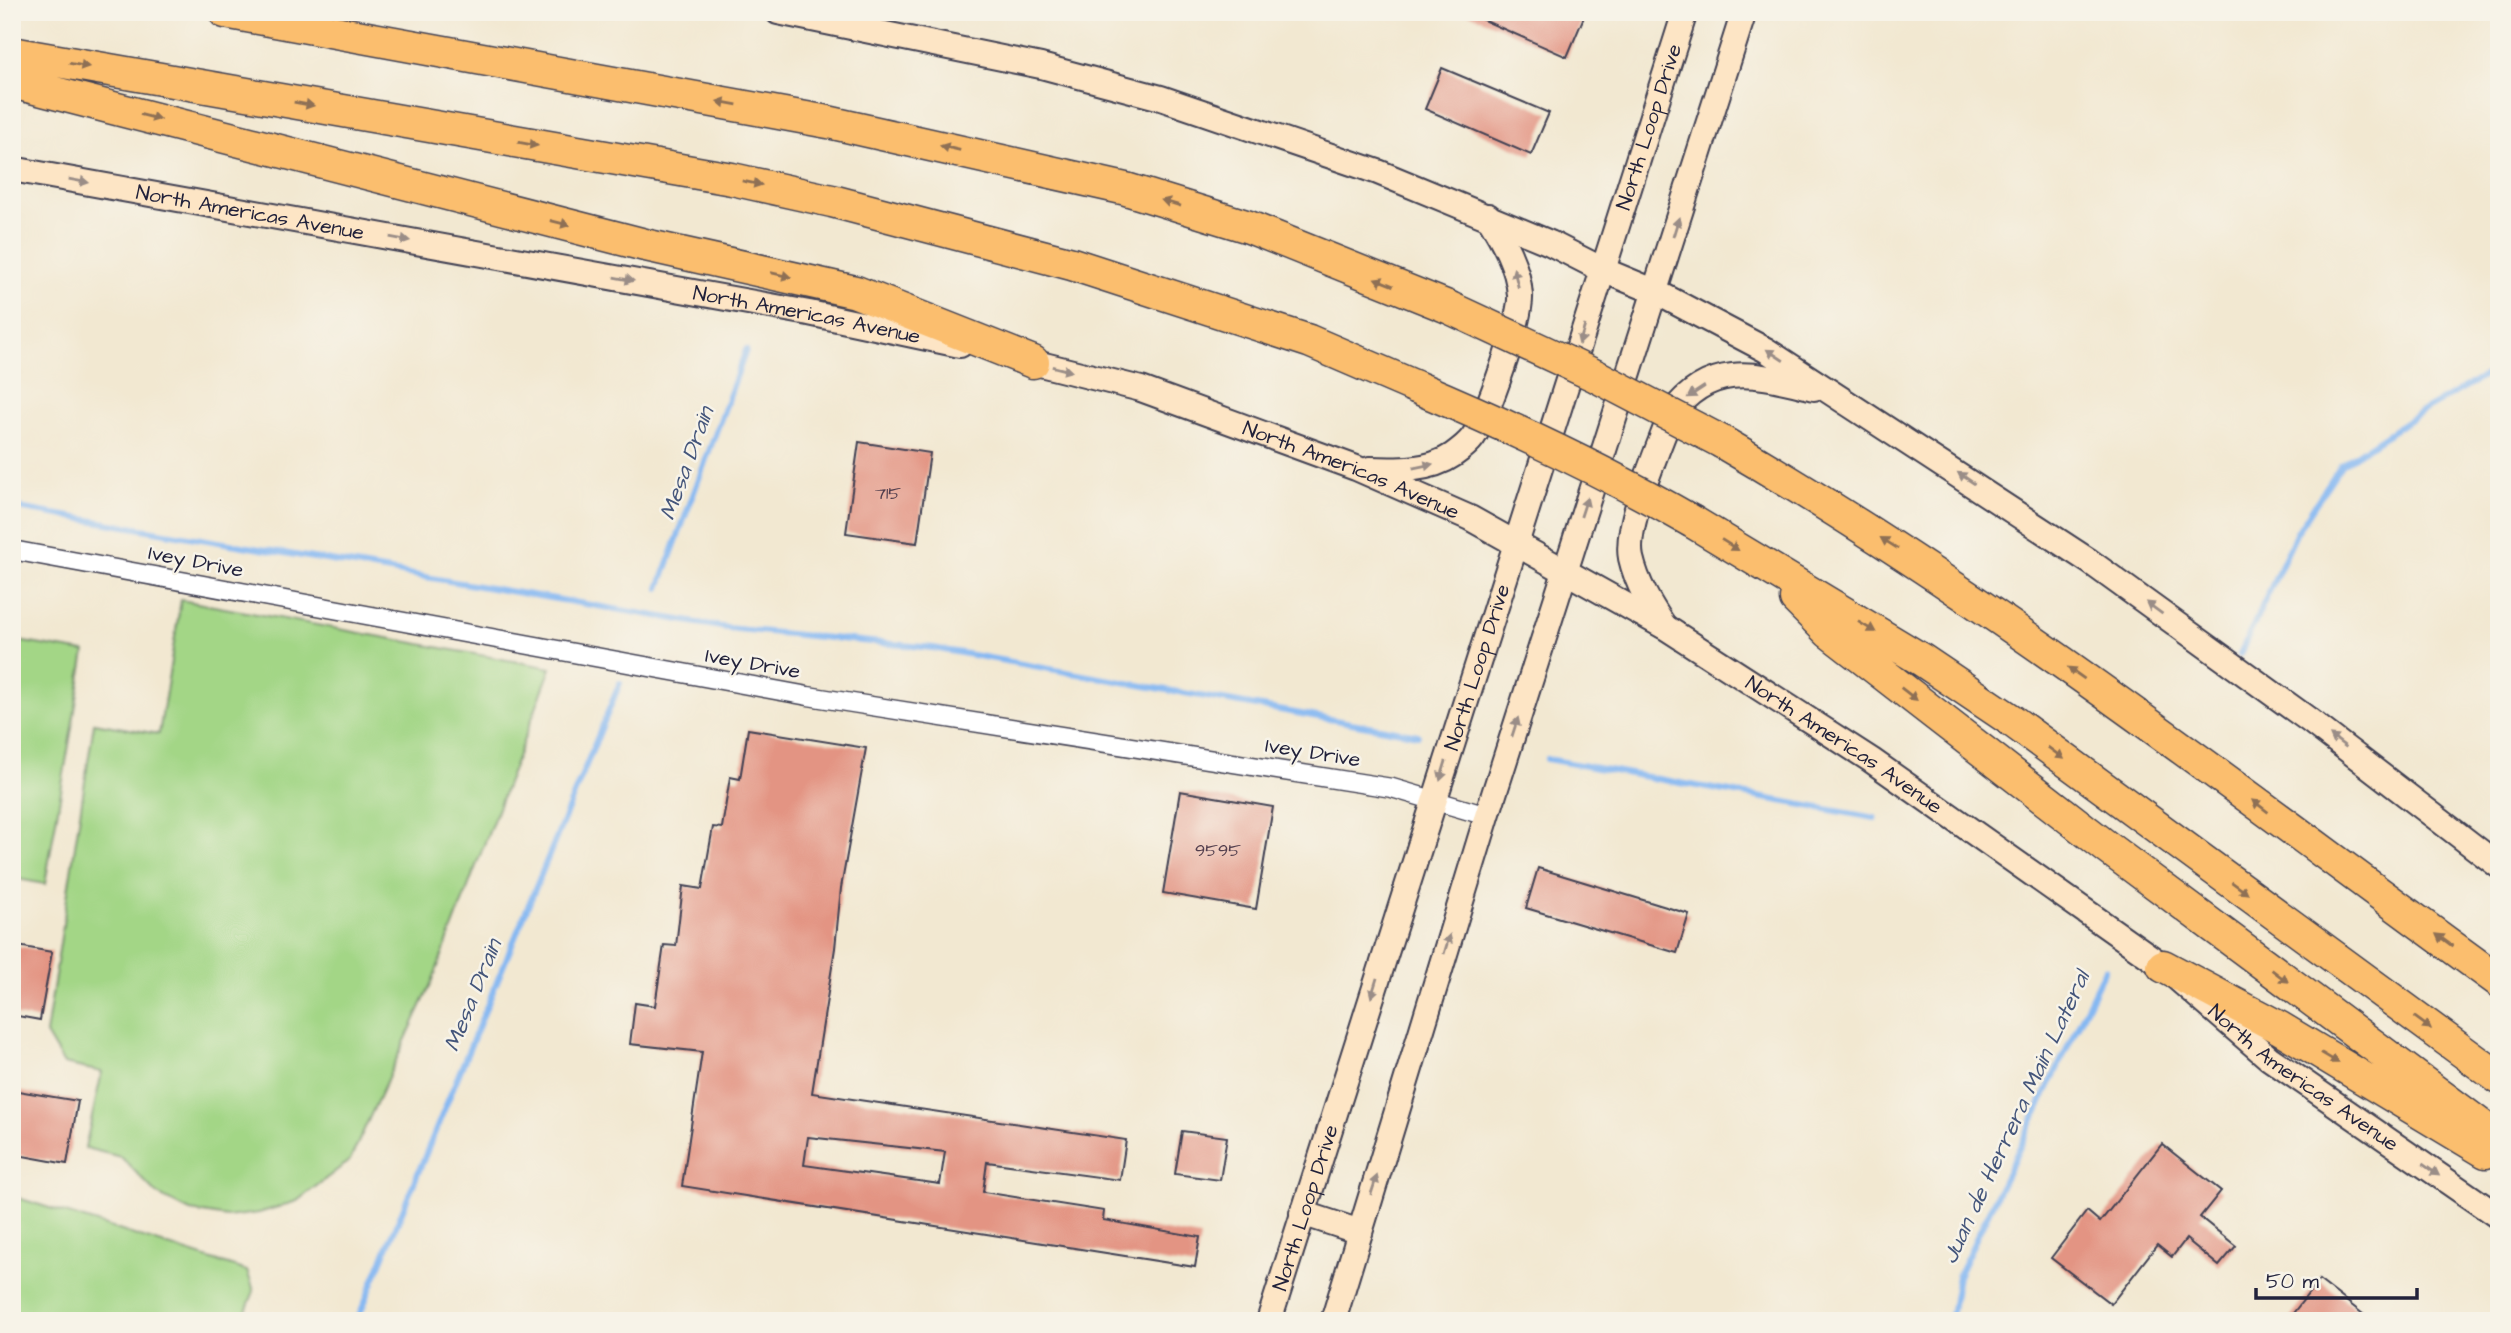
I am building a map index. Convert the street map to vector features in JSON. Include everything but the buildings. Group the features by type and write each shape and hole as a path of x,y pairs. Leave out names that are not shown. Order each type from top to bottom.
{"highway":[{"path":"225,12 828,122 1126,189 1249,227 1448,307 1596,376 1722,442 1932,570 2153,727 2499,981"},
{"path":"12,53 732,179 832,201 932,229 1024,250 1225,311 1308,341 1525,433 1626,483 1922,660 2011,720 2499,1078"},
{"path":"12,82 631,241 856,292 1033,362"},
{"path":"1766,568 1829,632 2108,848 2499,1139"},
{"path":"2163,966 2280,1028 2499,1159"}],"main road":[{"path":"778,12 1041,66 1161,98 1295,142 1488,216 1656,292 1766,350 2088,561 2392,782 2499,866"},
{"name":"North Loop Drive","path":"1269,1321 1685,12"},
{"path":"1333,1321 1487,816 1744,12"},
{"name":"North Americas Avenue","path":"12,169 809,313 1033,362 1141,389 1356,468 1515,542 1665,627 1871,760 2163,966 2269,1058 2499,1217"},
{"path":"1356,468 1408,469 1437,464 1452,456 1475,436 1517,321 1520,297 1516,274 1503,240 1488,216"},
{"path":"1665,627 1642,590 1631,557 1631,545 1638,510 1671,414 1679,404 1700,388 1734,374 1767,376 1832,392"},
{"path":"2392,782 2499,850"},
{"path":"1302,1213 1360,1232"}],"street":[{"name":"Ivey Drive","path":"12,550 666,671 1392,788 1487,816"}],"green space":[{"path":"181,600 551,668 432,982 350,1160 297,1201 259,1213 227,1217 190,1211 157,1194 121,1157 85,1148 102,1072 64,1064 46,1034 94,723 159,734"},
{"path":"12,640 85,652 45,884 12,878"},
{"path":"12,1196 247,1271 254,1291 242,1321 12,1321"}],"waterway":[{"name":"Mesa Drain","path":"659,588 746,350"},
{"name":"Juan de Herrera Main Lateral","path":"2240,654 2297,532 2341,465 2426,409 2499,368"},
{"path":"12,507 727,628 933,648 1418,735"},
{"name":"Mesa Drain","path":"357,1321 620,683"},
{"path":"1547,759 1875,818"},
{"name":"Juan de Herrera Main Lateral","path":"1950,1321 1958,1276 2105,969"}]}
